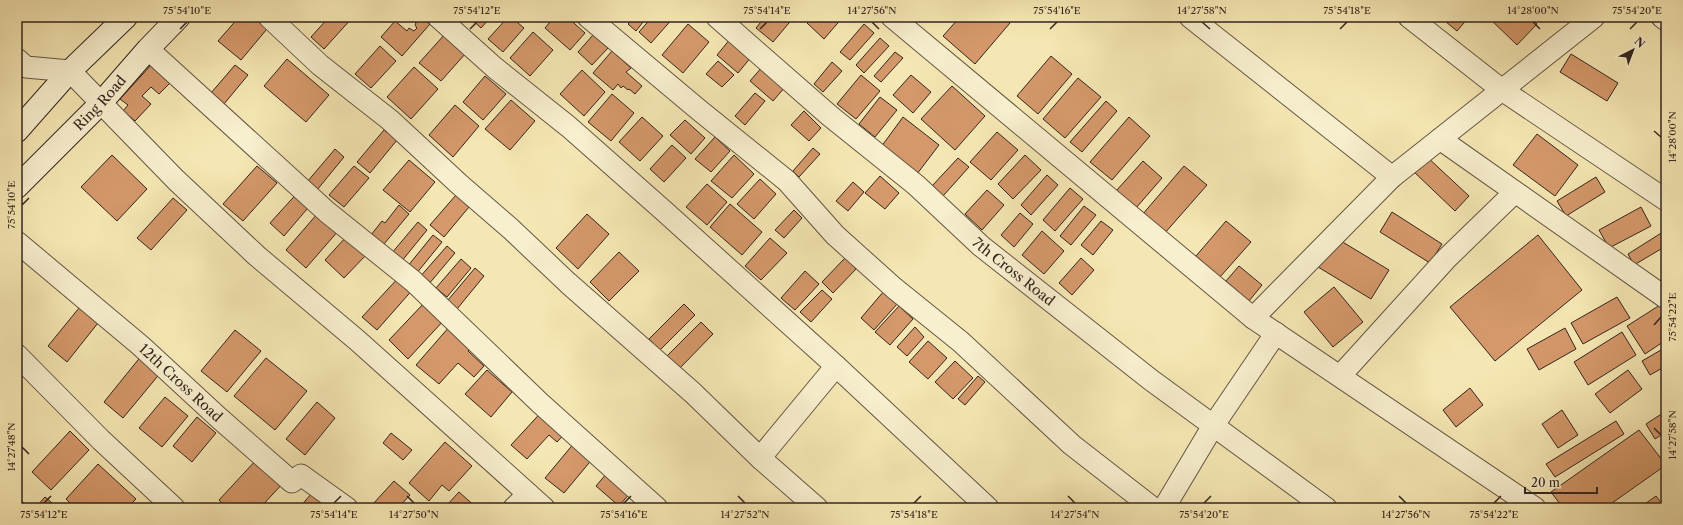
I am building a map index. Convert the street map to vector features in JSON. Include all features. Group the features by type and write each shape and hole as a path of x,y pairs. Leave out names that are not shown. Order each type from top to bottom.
{"main road":[{"path":"17,131 70,71 126,17"},
{"name":"Ring Road","path":"17,186 101,103 148,49 179,17"}],"street":[{"path":"269,17 320,64 390,120 459,184 511,229 568,283 693,393 760,458 817,508"},
{"path":"438,17 495,68 569,127 836,366 988,508"},
{"path":"588,17 787,181 835,235 894,288 961,342 1072,445 1153,508"},
{"name":"7th Cross Road","path":"717,17 830,116 916,185 981,246 1151,380 1326,508"},
{"path":"892,17 1253,318 1535,508"},
{"path":"1190,17 1392,177"},
{"path":"1409,17 1502,90 1666,200"},
{"path":"1253,318 1392,177 1594,17"},
{"path":"1662,17 1666,20"},
{"path":"148,49 316,202 413,281 540,403 657,508"},
{"path":"17,58 26,67 70,71 176,180 257,256 358,341 521,501 544,508"},
{"path":"1440,139 1666,298"},
{"path":"1340,376 1447,258 1515,192"},
{"name":"12th Cross Road","path":"17,242 141,346 219,418 292,482 301,475 347,508"},
{"path":"1164,508 1213,426 1276,333"},
{"path":"17,355 101,440 174,508"},
{"path":"760,458 836,366"}],"building":[{"path":"239,17 253,17 267,29 241,60 218,41"},
{"path":"329,17 353,17 324,49 311,37"},
{"path":"419,17 430,24 402,56 381,37 395,21 407,31 409,28 414,31 417,28 415,22"},
{"path":"469,17 491,17 481,28"},
{"path":"508,17 511,17 524,28 503,52 488,39"},
{"path":"554,17 567,17 585,33 570,50 545,28"},
{"path":"635,17 647,17 636,31 628,24"},
{"path":"652,17 674,17 651,43 639,32"},
{"path":"765,17 794,17 773,42 756,28"},
{"path":"812,17 843,17 824,39 807,23"},
{"path":"960,17 1002,17 1010,23 975,64 943,36"},
{"path":"1440,17 1469,17 1457,31"},
{"path":"1488,17 1530,17 1537,24 1517,45"},
{"path":"688,24 709,42 683,73 662,55"},
{"path":"864,24 874,33 850,60 840,52"},
{"path":"533,32 553,50 530,76 510,58"},
{"path":"445,34 466,53 441,81 419,63"},
{"path":"593,35 608,48 592,65 578,52"},
{"path":"731,38 752,56 738,73 717,55"},
{"path":"880,38 889,46 864,73 856,65"},
{"path":"380,46 396,61 371,88 355,74"},
{"path":"612,51 631,68 626,72 642,86 635,94 623,86 621,88 618,84 613,90 593,73"},
{"path":"895,52 903,58 881,82 874,76"},
{"path":"1571,54 1618,83 1607,101 1560,72"},
{"path":"1051,56 1072,74 1038,114 1017,96"},
{"path":"287,59 329,95 306,122 264,86"},
{"path":"718,61 734,75 722,87 706,74"},
{"path":"832,62 842,71 823,92 814,84"},
{"path":"152,64 173,80 159,94 151,87 142,96 151,104 135,121 123,111 128,105 120,99"},
{"path":"235,65 248,75 224,104 211,93"},
{"path":"763,66 786,86 773,101 750,81"},
{"path":"414,67 438,89 411,119 387,97"},
{"path":"582,70 605,92 584,116 560,94"},
{"path":"861,75 880,91 856,119 837,104"},
{"path":"911,75 931,92 913,113 893,95"},
{"path":"485,76 506,94 483,120 463,102"},
{"path":"1078,78 1101,97 1065,138 1043,119"},
{"path":"952,86 985,116 955,150 921,119"},
{"path":"755,93 765,101 745,125 735,116"},
{"path":"612,94 634,113 611,141 588,122"},
{"path":"880,97 897,110 875,137 859,124"},
{"path":"511,100 535,121 510,150 485,129"},
{"path":"1106,101 1117,111 1082,152 1070,142"},
{"path":"455,105 479,126 453,157 429,135"},
{"path":"804,111 821,128 809,141 791,125"},
{"path":"642,117 663,136 640,161 619,142"},
{"path":"903,117 939,145 917,174 881,147"},
{"path":"1129,117 1150,136 1112,180 1090,162"},
{"path":"685,120 705,138 691,154 670,135"},
{"path":"384,130 397,140 370,173 357,162"},
{"path":"997,132 1018,150 991,180 970,162"},
{"path":"1537,134 1578,165 1555,196 1513,165"},
{"path":"715,137 730,151 711,172 695,159"},
{"path":"672,145 686,158 664,182 650,169"},
{"path":"813,148 820,154 799,177 793,171"},
{"path":"335,149 344,157 317,190 307,182"},
{"path":"112,155 147,189 117,221 81,187"},
{"path":"734,155 754,174 732,198 711,181"},
{"path":"1025,155 1041,170 1013,199 998,184"},
{"path":"1425,155 1469,196 1455,211 1412,170"},
{"path":"958,158 969,167 943,196 932,186"},
{"path":"409,160 435,182 410,212 383,190"},
{"path":"1143,161 1162,178 1136,208 1116,191"},
{"path":"257,166 277,183 243,221 223,204"},
{"path":"354,166 369,178 344,207 329,195"},
{"path":"1184,166 1207,185 1164,234 1142,215"},
{"path":"1047,175 1058,185 1031,215 1021,205"},
{"path":"880,176 899,193 885,209 865,193"},
{"path":"1596,177 1605,192 1566,216 1557,201"},
{"path":"760,179 776,194 754,219 737,204"},
{"path":"853,182 864,192 848,211 836,201"},
{"path":"707,184 727,202 707,225 686,207"},
{"path":"1070,188 1083,199 1055,231 1043,220"},
{"path":"300,190 313,202 284,236 270,223"},
{"path":"987,190 1004,205 982,230 965,214"},
{"path":"456,195 469,207 444,237 430,225"},
{"path":"173,198 187,210 151,250 137,238"},
{"path":"730,204 762,232 742,255 710,227"},
{"path":"399,205 409,214 379,250 367,240 382,221 385,223"},
{"path":"1084,206 1096,215 1071,245 1060,236"},
{"path":"1641,207 1651,226 1609,248 1599,230"},
{"path":"794,210 802,218 784,238 775,230"},
{"path":"1392,212 1442,244 1430,263 1380,232"},
{"path":"318,213 339,230 306,268 286,250"},
{"path":"1020,213 1033,224 1014,247 1001,235"},
{"path":"587,214 609,234 578,269 556,248"},
{"path":"1101,221 1113,230 1093,255 1081,245"},
{"path":"1226,221 1251,242 1220,277 1196,256"},
{"path":"418,222 427,230 401,262 391,254"},
{"path":"1666,230 1666,246 1634,265 1628,254"},
{"path":"1042,231 1064,251 1044,274 1022,255"},
{"path":"433,235 442,242 416,274 407,267"},
{"path":"1538,235 1582,290 1495,361 1450,307"},
{"path":"346,237 366,255 344,278 325,260"},
{"path":"770,238 787,253 761,280 745,266"},
{"path":"1336,238 1389,270 1371,299 1318,267"},
{"path":"447,246 455,253 428,285 419,278"},
{"path":"619,252 639,271 609,301 590,282"},
{"path":"845,258 856,269 833,293 822,282"},
{"path":"1081,258 1094,270 1072,295 1059,283"},
{"path":"461,259 471,268 447,297 436,288"},
{"path":"1239,266 1262,285 1249,301 1226,281"},
{"path":"475,268 484,276 457,309 448,300"},
{"path":"805,271 819,284 795,310 781,298"},
{"path":"401,275 415,287 377,330 362,317"},
{"path":"1334,287 1363,322 1333,347 1304,312"},
{"path":"822,290 832,299 811,322 800,312"},
{"path":"884,291 898,303 874,330 861,318"},
{"path":"1617,297 1630,318 1583,344 1571,323"},
{"path":"426,301 445,319 408,359 389,340"},
{"path":"684,304 695,315 660,350 649,339"},
{"path":"1660,305 1666,314 1666,340 1645,354 1627,326"},
{"path":"899,306 913,319 890,345 875,332"},
{"path":"79,308 98,323 67,362 48,346"},
{"path":"701,322 713,334 679,369 666,357"},
{"path":"450,326 472,346 468,351 484,366 474,377 458,363 439,384 416,365"},
{"path":"915,327 924,337 907,356 897,347"},
{"path":"1565,328 1576,349 1539,370 1527,349"},
{"path":"235,330 261,351 227,392 201,371"},
{"path":"1622,332 1636,355 1588,385 1574,362"},
{"path":"928,341 947,358 928,379 909,362"},
{"path":"1666,347 1666,366 1650,375 1642,361"},
{"path":"142,355 162,371 123,418 104,402"},
{"path":"266,358 307,391 275,430 234,396"},
{"path":"955,361 973,378 953,399 935,382"},
{"path":"487,370 512,392 491,417 465,394"},
{"path":"1628,370 1642,389 1610,413 1595,394"},
{"path":"978,376 985,382 965,405 958,399"},
{"path":"1470,388 1483,405 1456,427 1443,410"},
{"path":"165,397 188,416 162,447 139,428"},
{"path":"317,402 335,418 305,455 286,439"},
{"path":"547,406 571,427 557,442 549,435 527,459 511,445"},
{"path":"1562,410 1578,435 1558,448 1542,424"},
{"path":"1666,411 1666,432 1655,439 1646,424"},
{"path":"197,417 216,433 192,462 173,446"},
{"path":"1616,421 1624,434 1555,477 1546,464"},
{"path":"1639,430 1666,465 1605,508 1563,508 1551,492"},
{"path":"70,431 89,450 51,490 32,472"},
{"path":"391,433 412,450 403,460 383,443"},
{"path":"580,436 599,451 564,493 545,478"},
{"path":"445,442 472,466 449,491 442,485 429,501 409,483"},
{"path":"258,458 284,482 260,508 227,508 219,500"},
{"path":"98,464 136,499 127,508 75,508 66,499"},
{"path":"607,473 630,493 619,506 596,486"},
{"path":"394,481 410,495 398,508 375,508 372,505"},
{"path":"319,485 341,508 299,508"},
{"path":"459,492 477,508 450,508 447,505"},
{"path":"17,496 24,503 19,508 17,508"},
{"path":"1656,496 1665,508 1639,508"},
{"path":"45,497 58,508 35,508"}]}
